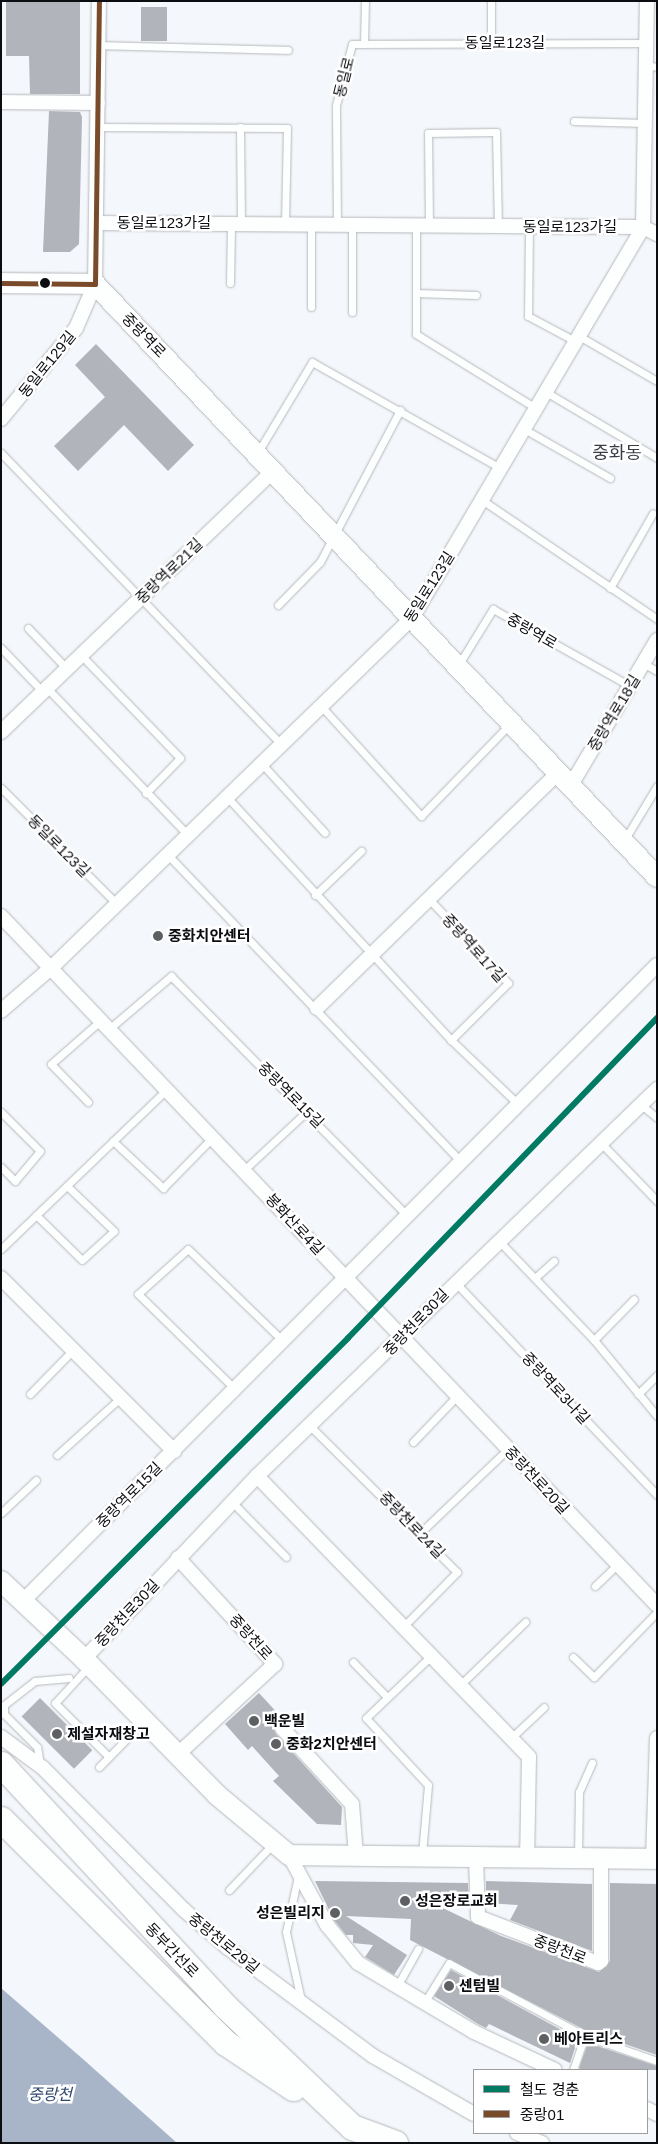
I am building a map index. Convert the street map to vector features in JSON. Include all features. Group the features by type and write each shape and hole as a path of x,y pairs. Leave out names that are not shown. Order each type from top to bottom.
{"highway":[{"name":"동부간선로","path":"1,1764 225,2006 352,2127"},
{"name":"동부간선로","path":"1,1819 226,2043 352,2127 380,2143"},
{"path":"352,2127 395,2143"}],"street":[{"name":"동일로129길","path":"1,419 76,328 96,284 98,1"},
{"name":"동일로123길","path":"1,1011 52,967 412,618 643,227 645,123 651,66 646,42 647,1"},
{"path":"1,102 98,104"},
{"name":"동일로123가길","path":"96,223 643,227"},
{"path":"643,227 657,234"},
{"path":"1,283 96,284"},
{"name":"중랑역로","path":"96,284 258,454 272,472 657,876"},
{"name":"중랑역로21길","path":"1,732 272,472"},
{"name":"중랑역로18길","path":"564,779 630,686 657,640"},
{"path":"317,1008 372,956 428,898 564,779"},
{"name":"봉화산로4길","path":"1,916 52,967 346,1278"},
{"name":"중랑역로15길","path":"23,1601 519,1105 657,964"},
{"name":"중랑천로30길","path":"87,1662 178,1558 232,1502 402,1338 454,1281 499,1241 657,1089"},
{"path":"1,1278 174,1451"},
{"name":"중랑천로20길","path":"346,1278 656,1605"},
{"path":"258,1476 529,1758 527,1859"},
{"name":"중랑천로","path":"178,1558 275,1662 178,1754"},
{"path":"1,1581 87,1662 217,1795 282,1849 327,1925 358,1963 424,2004 553,2069"},
{"path":"282,1728 352,1804 356,1856"},
{"name":"중랑천로29길","path":"1,1738 40,1765 194,1919 301,2003 373,2056 473,2113"},
{"path":"282,1849 356,1856 476,1860 655,1859 657,1738"},
{"name":"중랑천로","path":"476,1860 478,1917 598,1963 601,1860"},
{"path":"520,2134 542,2143"}],"lane":[{"name":"동일로","path":"338,225 336,105 352,44 364,44 365,1"},
{"path":"491,1 491,43"},
{"name":"동일로123길","path":"364,44 646,42"},
{"path":"98,46 288,50"},
{"path":"574,122 645,123"},
{"path":"97,127 287,128 285,225"},
{"name":"동일로123가길","path":"230,283 236,224 240,128"},
{"path":"498,226 496,132 428,133 416,294 416,334 536,408"},
{"path":"311,224 311,307"},
{"path":"352,225 352,312"},
{"path":"529,226 528,316 577,339 657,381"},
{"path":"416,294 476,295"},
{"path":"258,454 312,362 500,468"},
{"path":"546,392 657,458"},
{"path":"278,605 320,562 400,410"},
{"path":"524,429 610,478"},
{"path":"1,453 282,745"},
{"path":"482,500 657,620"},
{"path":"610,588 653,513"},
{"name":"중랑역로","path":"458,667 493,609 630,686"},
{"path":"28,628 67,670"},
{"path":"1,648 188,835"},
{"path":"81,655 180,758 146,793"},
{"path":"643,663 657,671"},
{"path":"321,706 421,816 511,723"},
{"path":"262,764 325,833"},
{"path":"624,841 657,786"},
{"name":"동일로123길","path":"1,788 117,904"},
{"path":"227,798 315,896 451,1040 519,1105"},
{"path":"315,896 361,851"},
{"path":"167,854 317,1008 462,1162"},
{"name":"중랑역로17길","path":"428,898 508,983 451,1040"},
{"name":"중랑역로15길","path":"105,1024 171,976 307,1111 408,1216"},
{"path":"88,1102 51,1064 105,1024"},
{"path":"1,1249 167,1089"},
{"path":"640,1104 657,1118"},
{"path":"244,1170 307,1111"},
{"path":"1,1112 40,1151 15,1181 1,1167"},
{"path":"113,1141 163,1188 213,1137"},
{"path":"601,1143 657,1200"},
{"path":"36,1215 82,1260 114,1231 67,1186"},
{"path":"499,1241 536,1277 594,1340 657,1416"},
{"path":"236,1389 138,1294 188,1249 283,1341"},
{"path":"536,1277 554,1261"},
{"name":"중랑역로3나길","path":"454,1281 657,1496"},
{"path":"594,1340 634,1299"},
{"path":"30,1394 72,1351"},
{"path":"638,1394 657,1375"},
{"path":"413,1442 457,1396"},
{"path":"57,1455 120,1398"},
{"name":"중랑천로24길","path":"311,1427 420,1532 457,1572 403,1627"},
{"path":"420,1532 508,1449"},
{"path":"1,1513 36,1480"},
{"path":"232,1502 286,1557"},
{"path":"595,1586 617,1565"},
{"name":"중랑천로20길","path":"574,1657 594,1677 656,1605"},
{"path":"460,1685 525,1622"},
{"path":"422,1857 428,1785 366,1718 432,1655"},
{"path":"87,1662 55,1703 109,1757"},
{"path":"353,1662 387,1697"},
{"path":"40,1765 37,1746 4,1714 4,1705 35,1681 68,1678"},
{"path":"511,1738 544,1707"},
{"path":"99,1767 144,1721"},
{"path":"578,1859 579,1792 592,1763"},
{"path":"229,1890 282,1849"},
{"path":"298,1876 286,1932 301,2003"},
{"path":"396,1988 418,1949"},
{"path":"424,2004 448,1963 585,2036 657,2060"},
{"path":"573,2069 585,2036"}],"water":[{"name":"중랑천","path":"1,1988 84,2060 177,2143 1,2143"}],"building":[{"path":"6,1 80,1 80,94 30,94 29,56 6,56"},
{"path":"141,7 167,7 167,41 141,41"},
{"path":"49,111 80,112 82,117 79,244 70,252 43,252"},
{"path":"96,344 194,445 168,471 124,425 78,471 54,446 105,397 75,365"},
{"path":"259,1693 282,1718 273,1727 276,1734 342,1807 341,1825 317,1824 273,1781 279,1776 252,1746 248,1750 225,1724"},
{"name":"제설자재창고","path":"40,1698 92,1750 74,1769 22,1716"},
{"path":"315,1881 468,1883 469,1902 424,1899 501,1936 599,1972 610,1961 610,1883 657,1884 657,2055 587,2031 410,1940 411,1919 346,1916 407,1955 394,1975 365,1957 373,1945 353,1943 353,1935 346,1935 334,1920"},
{"path":"486,1881 592,1884 592,1951 510,1920 518,1905 486,1903"},
{"path":"451,1970 578,2039 570,2063 489,2024 486,2028 434,1996"},
{"path":"588,2043 657,2066 657,2070 580,2069 579,2068"}],"rail line":[{"name":"경춘","path":"1,1684 348,1338 657,1018"}],"transit line":[{"name":"중랑01","path":"1,283 95,284 99,1"}],"place":[{"name":"중화치안센터","path":"158,936"},
{"name":"백운빌","path":"254,1721"},
{"name":"제설자재창고","path":"57,1734"},
{"name":"중화2치안센터","path":"276,1744"},
{"name":"성은장로교회","path":"405,1901"},
{"name":"성은빌리지","path":"335,1913"},
{"name":"센텀빌","path":"449,1986"},
{"name":"베아트리스","path":"544,2039"}],"district":[{"name":"중화동","path":"617,453"}]}
